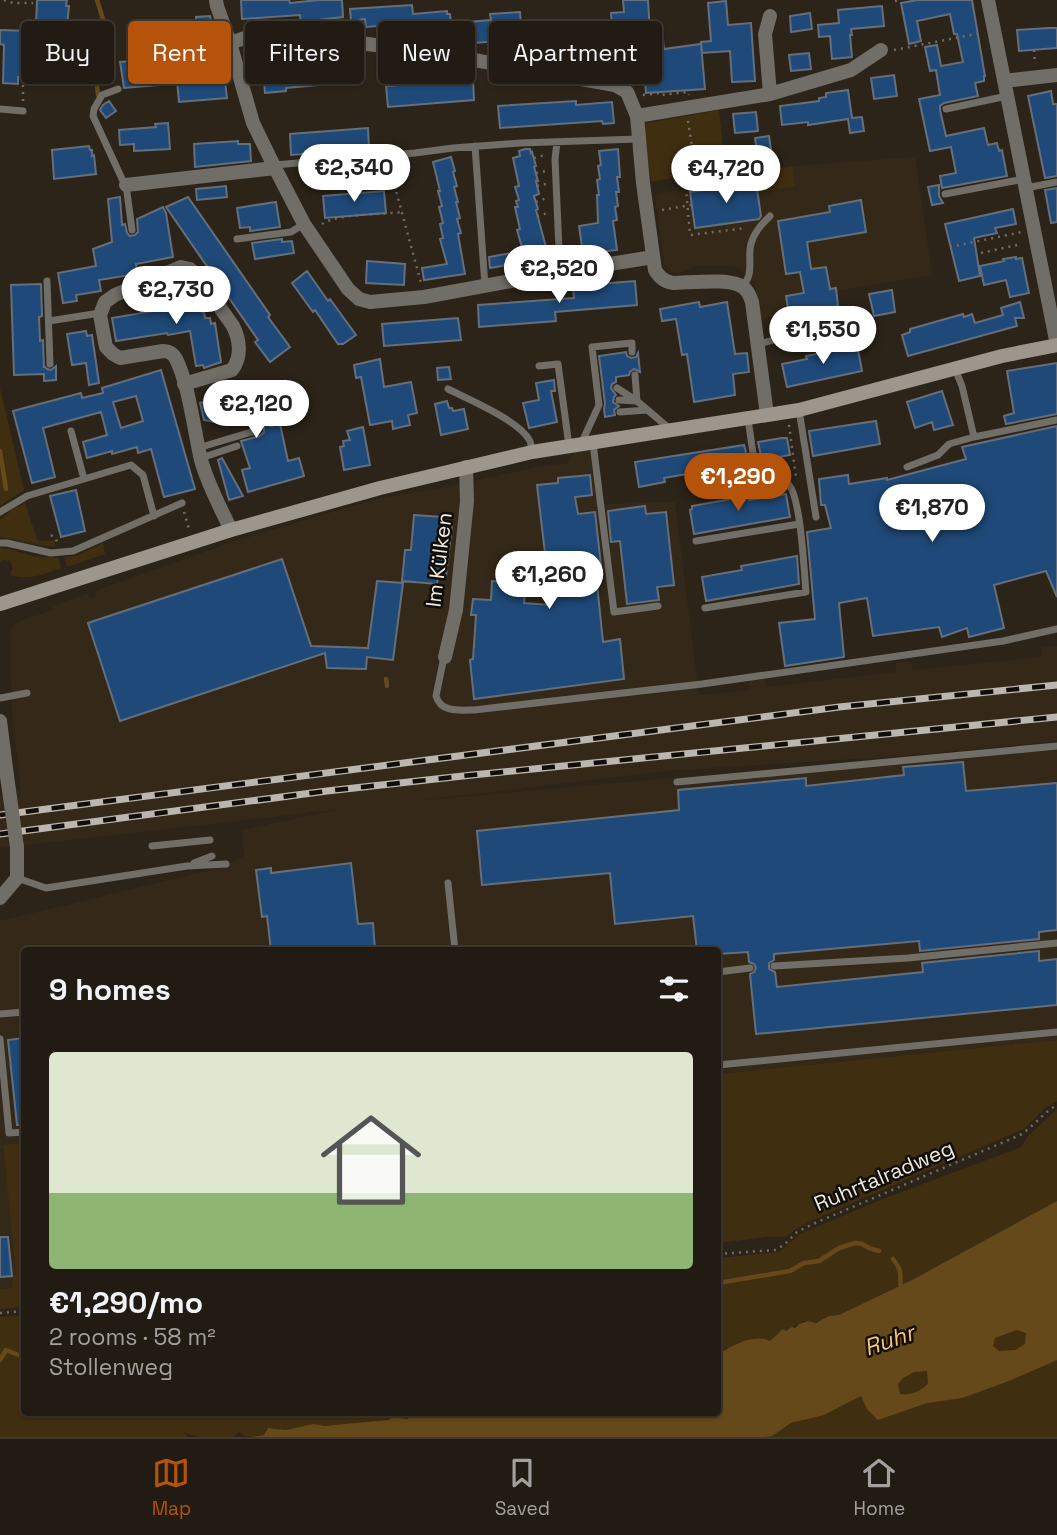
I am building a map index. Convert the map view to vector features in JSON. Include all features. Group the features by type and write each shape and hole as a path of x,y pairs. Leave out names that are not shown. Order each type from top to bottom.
{"main road":[{"path":"0,604 231,530 368,491 532,452 793,411 1002,356 1057,345"}],"street":[{"path":"216,0 222,21"},
{"path":"988,0 1057,345"},
{"path":"770,16 765,34 770,94"},
{"path":"231,43 256,34 294,34 434,53 615,85 629,96 637,116 655,270 666,282 728,282 742,286 749,293 768,415"},
{"path":"231,46 253,122 275,167 307,229 348,289 359,299 370,302 424,297 653,257"},
{"path":"637,116 770,94 851,70 881,50"},
{"path":"1004,81 1057,75"},
{"path":"126,185 275,167"},
{"path":"184,384 228,372 237,364 239,358 236,332 194,272 185,267 115,295 105,302 101,313 106,347 108,351 122,358 167,351 174,356 212,491 231,530"},
{"name":"Im Külken","path":"445,657 456,610 467,501 466,467"},
{"path":"0,721 17,848 17,878 0,898"}],"lane":[{"path":"628,84 629,96"},
{"path":"118,89 102,95 93,116 126,185 132,230"},
{"path":"946,109 1008,96"},
{"path":"0,109 23,111"},
{"path":"275,167 520,142 638,139"},
{"path":"557,142 555,159 560,272"},
{"path":"475,146 485,286"},
{"path":"945,194 1025,183 1057,182"},
{"path":"742,286 749,277 752,240 770,216"},
{"path":"237,239 307,229"},
{"path":"47,281 50,364"},
{"path":"48,321 101,313"},
{"path":"758,344 868,317"},
{"path":"581,445 601,404 592,347 632,343 632,352"},
{"path":"539,366 558,364 581,445 614,612 658,606"},
{"path":"955,369 974,437"},
{"path":"635,375 637,401"},
{"path":"617,388 671,430"},
{"path":"447,389 517,426 530,442 532,452"},
{"path":"619,400 637,401"},
{"path":"620,412 648,410"},
{"path":"793,411 816,517"},
{"path":"594,416 604,414"},
{"path":"705,608 806,592 793,491 785,480 757,465 748,419"},
{"path":"907,467 938,455 950,444 1057,421"},
{"path":"200,453 258,430"},
{"path":"71,431 84,479"},
{"path":"200,453 237,446"},
{"path":"0,512 27,496 131,465 143,475 154,516"},
{"path":"0,543 61,554 87,546 182,503"},
{"path":"696,541 799,524"},
{"path":"445,657 436,696 438,701 448,709 474,710 664,689 1003,641 1057,629"},
{"path":"0,698 27,693"},
{"path":"677,782 1057,746"},
{"path":"152,846 210,840"},
{"path":"187,866 212,856"},
{"path":"17,878 47,888 187,866 226,863"},
{"path":"449,883 455,947"},
{"path":"774,966 908,958 1057,943"},
{"path":"721,972 750,968"},
{"path":"0,1014 21,1012"},
{"path":"721,1065 1057,1032"},
{"path":"0,1039 9,1133 21,1132"}],"path":[{"path":"4,0 33,3"},
{"path":"895,1 901,0"},
{"path":"881,50 994,30"},
{"path":"23,84 23,99"},
{"path":"629,96 688,92 693,147 692,156 684,164 690,235 760,226"},
{"path":"388,155 389,169 424,297"},
{"path":"648,212 689,205"},
{"path":"307,229 334,219 401,212"},
{"path":"950,247 1035,235"},
{"path":"981,253 1035,235"},
{"path":"793,411 796,482 793,491"},
{"path":"186,518 188,526"},
{"path":"51,535 56,539"},
{"name":"Ruhrtalradweg","path":"721,1254 775,1250 797,1232 813,1224 1020,1135 1057,1105"},
{"path":"0,1313 21,1311"}],"shaded area":[{"path":"719,110 725,167 651,182 643,124"},
{"path":"915,157 932,275 837,291 838,306 760,319 755,283 740,269 732,266 697,266 677,274 664,264 655,195 792,166"},
{"path":"792,166 795,186 761,193 757,173"},
{"path":"0,388 24,490 0,506"},
{"path":"593,443 601,504 675,502 699,695 750,690 749,679 765,677 766,687 896,672 896,662 911,661 913,670 1042,657 1042,647 1057,646 1057,741 903,756 675,770 416,801 1057,743 1057,1040 721,1074 721,947 21,947 21,1143 3,1146 16,1275 13,1288 0,1289 0,921 223,867 244,856 242,830 341,809 0,848 0,796 21,791 12,713 10,633 13,626 53,610 53,606 87,594 91,598 96,595 95,591 238,540 379,498 441,488 547,465 567,464 580,445"},
{"path":"25,503 37,539 54,540 56,547 0,537 0,520"},
{"path":"103,543 105,554 67,567 64,557 77,556"},
{"path":"0,548 33,556 59,558 61,568 30,577 10,575 13,567 10,561 0,562"},
{"path":"1057,1040 1057,1101 1045,1108 1024,1129 811,1221 786,1237 721,1243 721,1074"},
{"path":"1057,1109 1057,1201 912,1280 839,1315 816,1322 806,1321 783,1330 770,1341 749,1341 721,1353 721,1258 779,1252 800,1234 880,1200 1021,1147 1027,1137"},
{"path":"21,1143 21,1307 0,1309 0,1289 13,1288 12,1276 16,1275 3,1145"},
{"path":"1057,1300 1057,1437 685,1437"},
{"path":"21,1315 21,1416 389,1416 391,1419 286,1430 273,1428 267,1430 264,1435 246,1437 239,1432 233,1437 197,1437 183,1432 189,1437 0,1437 0,1317"},
{"path":"396,1416 432,1416 406,1418"}],"water":[{"name":"Ruhr","path":"1057,1201 1057,1360 962,1398 927,1403 878,1420 867,1409 861,1396 824,1415 791,1423 772,1436 765,1437 250,1437 264,1435 268,1428 286,1430 313,1424 325,1426 387,1420 391,1419 389,1416 407,1419 415,1416 721,1416 721,1353 743,1342 756,1339 770,1341 783,1329 786,1331 808,1321 816,1323 829,1316 839,1315 912,1280","holes":["1017,1330 1026,1333 1025,1344 1015,1350 999,1351 993,1346 995,1338","927,1371 928,1383 923,1388 916,1392 900,1394 898,1384 903,1378 914,1372"]}],"building":[{"path":"37,0 67,0 68,21 36,21"},
{"path":"241,0 289,0 290,3 342,0 343,17 309,21 301,21 300,15 242,19"},
{"path":"623,0 648,0 649,21 612,21 611,13 624,12"},
{"path":"917,0 972,0 984,81 975,83 978,96 944,103 940,110 946,136 984,128 988,145 997,143 999,151 1002,150 1007,176 942,188 940,176 956,173 951,147 930,151 919,99 940,95 936,70 930,71 925,47 937,45 941,66 963,62 950,14 917,21 921,41 909,44 901,3"},
{"path":"726,1 728,25 751,23 755,81 732,82 730,51 702,53 701,42 711,41 708,3"},
{"path":"412,5 413,14 447,11 451,21 378,21 378,26 366,27 365,19 351,21 350,9"},
{"path":"882,6 884,26 851,29 852,57 832,59 830,36 819,37 818,25 839,23 838,10"},
{"path":"520,12 521,21 489,21 489,42 475,43 475,21 491,20 490,14"},
{"path":"810,13 812,29 791,32 790,16"},
{"path":"210,16 211,21 196,21 196,17"},
{"path":"1057,28 1057,48 1019,51 1017,30"},
{"path":"0,30 21,31 21,77 18,77 18,84 3,83 4,45 0,44"},
{"path":"662,32 664,49 701,44 705,89 646,93 645,84 662,84"},
{"path":"809,53 811,69 791,71 789,55"},
{"path":"128,61 128,84 170,84 124,88 120,62"},
{"path":"894,75 897,96 874,99 871,78"},
{"path":"177,84 225,84 227,98 179,102"},
{"path":"264,84 329,84 286,88 286,91 265,93"},
{"path":"473,84 474,100 388,107 386,86"},
{"path":"848,90 852,118 862,117 864,131 850,133 848,119 808,125 808,122 782,125 780,106 819,101 819,98 826,97 826,93"},
{"path":"1051,91 1053,104 1057,104 1057,176 1045,178 1028,96"},
{"path":"109,101 116,111 106,118 100,110"},
{"path":"576,101 576,105 612,102 614,123 603,124 602,121 500,128 498,106"},
{"path":"756,112 758,131 735,133 733,114"},
{"path":"168,123 170,149 134,151 134,144 120,145 119,130 156,127 155,124"},
{"path":"368,128 369,149 291,155 290,134"},
{"path":"769,136 771,150 757,152 755,138"},
{"path":"238,141 238,144 250,144 251,161 195,167 194,144"},
{"path":"89,146 92,156 94,155 96,174 54,179 52,150"},
{"path":"525,149 532,152 536,166 539,194 534,196 538,209 536,210 546,247 552,246 553,257 490,268 489,257 523,251 517,230 520,229 515,207 518,207 516,201 519,200 515,187 519,186 513,158 520,156 519,151"},
{"path":"618,149 619,192 616,192 617,220 613,221 617,250 583,254 579,226 598,223 597,180 600,179 598,166 601,165 599,151"},
{"path":"451,157 457,186 454,187 461,233 458,234 465,274 424,280 422,268 447,264 440,239 443,238 440,224 443,223 439,207 442,206 433,162"},
{"path":"756,182 761,216 759,219 695,228 690,192"},
{"path":"939,185 939,196 943,203 932,205 928,187"},
{"path":"226,186 227,197 197,200 196,189"},
{"path":"1057,188 1057,222 1051,223 1045,190"},
{"path":"384,191 386,213 325,218 323,196"},
{"path":"120,197 122,225 125,224 130,236 138,232 137,219 163,207 173,257 136,264 137,274 99,280 101,291 76,295 77,301 63,303 58,273 96,266 93,249 112,242 108,199"},
{"path":"188,197 290,347 270,362 255,342 258,340 166,207"},
{"path":"861,200 866,232 807,242 811,269 826,267 830,289 836,288 838,306 789,314 786,296 804,293 800,272 786,274 778,221 830,212 829,206"},
{"path":"276,202 280,227 250,231 250,227 240,228 237,208"},
{"path":"1013,209 1016,224 995,228 997,233 974,238 980,276 959,281 945,224"},
{"path":"282,239 282,242 292,241 294,253 255,259 252,243"},
{"path":"1016,257 1022,258 1029,293 1010,297 1006,280 984,285 980,266"},
{"path":"367,261 405,264 404,285 366,283"},
{"path":"307,271 356,335 343,344 338,344 315,310 313,312 292,283"},
{"path":"635,281 637,305 555,312 556,321 479,327 478,305 574,298 573,286"},
{"path":"41,284 42,316 39,317 44,368 51,370 56,366 56,380 44,381 44,374 14,375 11,285"},
{"path":"194,288 199,295 205,318 210,318 211,324 215,323 221,362 204,368 203,365 196,366 190,331 116,341 112,318 177,307 174,291"},
{"path":"892,290 895,312 874,316 869,294"},
{"path":"699,302 700,307 727,302 735,354 747,353 749,372 733,374 735,395 694,402 687,354 682,355 676,319 662,321 660,309"},
{"path":"1020,302 1024,318 1015,318 1017,326 908,356 902,335 910,332 910,329 963,314 964,317 972,314 975,323 1003,315 1001,308"},
{"path":"458,318 461,340 384,346 382,324"},
{"path":"86,331 87,336 92,335 99,383 89,385 86,363 72,365 67,334"},
{"path":"857,344 862,371 787,387 782,364"},
{"path":"626,352 631,358 638,353 640,372 634,369 629,375 616,377 611,388 616,395 613,402 619,406 614,410 615,415 605,417 599,356"},
{"path":"380,359 384,387 411,382 417,413 408,415 410,425 393,429 392,421 370,425 361,377 356,378 354,365"},
{"path":"1057,363 1057,414 1006,424 1004,416 1014,413 1007,371"},
{"path":"449,367 451,379 438,380 437,368"},
{"path":"161,370 195,489 164,497 151,449 138,453 137,447 87,458 83,442 107,435 101,412 43,428 55,477 32,483 13,411 81,393 82,398 103,393 102,388","holes":["136,396 143,421 121,428 113,402"]},
{"path":"554,380 555,391 551,391 557,422 529,428 523,403 539,400 536,383"},
{"path":"255,386 262,414 268,414 270,426 280,424 288,461 299,458 304,476 248,492 242,470 250,468 241,441 260,436 264,428 260,424 253,425 252,419 240,416 224,424 204,420 200,403"},
{"path":"942,391 953,425 934,430 932,422 915,428 907,402"},
{"path":"447,401 453,411 464,409 468,429 441,435 435,404"},
{"path":"876,421 880,444 813,456 809,431"},
{"path":"1057,426 1057,597 1046,571 994,585 1004,628 969,637 967,628 942,637 939,627 873,636 867,598 839,603 844,657 785,666 779,623 815,619 807,532 831,528 825,505 821,505 819,479 848,475 849,484 887,480 966,459 962,447"},
{"path":"363,427 370,465 344,470 340,447 344,446 343,441 350,440 347,431"},
{"path":"787,438 790,455 762,460 758,442"},
{"path":"744,445 749,463 664,478 665,482 639,487 635,462"},
{"path":"222,458 243,496 229,500 218,460"},
{"path":"590,475 592,495 575,497 578,514 595,512 602,574 596,574 603,642 620,639 624,679 474,699 470,660 473,659 476,615 471,615 473,599 491,600 492,581 526,583 524,603 551,605 537,485 558,483 558,478"},
{"path":"76,490 85,531 61,537 50,496"},
{"path":"786,494 790,517 694,534 690,510 692,506 748,496 749,500"},
{"path":"645,506 646,514 666,512 674,585 657,587 659,600 627,604 620,541 611,542 608,511"},
{"path":"414,515 443,517 442,524 452,525 446,576 438,576 437,584 402,581 405,550 411,550"},
{"path":"797,556 799,584 706,601 702,577 742,570 741,566"},
{"path":"282,559 311,646 368,648 377,581 403,583 393,660 367,657 366,669 327,668 325,653 120,721 88,623"},
{"path":"963,762 966,791 1057,783 1057,930 1039,932 1039,939 920,951 919,941 774,954 769,969 775,972 777,987 923,972 922,963 1039,951 1039,961 1057,959 1057,1005 756,1034 750,974 756,968 749,962 748,952 721,954 721,947 697,947 693,916 615,924 610,873 482,885 477,831 679,810 678,790 806,778 806,786 904,775 903,767"},
{"path":"351,863 358,924 373,923 375,947 271,947 267,916 262,917 256,870 271,868 271,873"},
{"path":"21,1038 21,1124 17,1125 8,1040"},
{"path":"0,1237 8,1237 12,1276 0,1277"}],"waterway":[{"path":"97,0 106,29 96,78 98,95"},
{"path":"0,451 6,489"},
{"path":"386,679 387,686"},
{"path":"721,1282 790,1271 804,1263 819,1261 839,1248 855,1243 879,1251"},
{"path":"893,1259 900,1273 902,1291"},
{"path":"0,1360 6,1350 21,1356"}],"railway":[{"path":"0,815 839,707 1057,685"},
{"path":"0,834 327,791 1057,717"}]}
